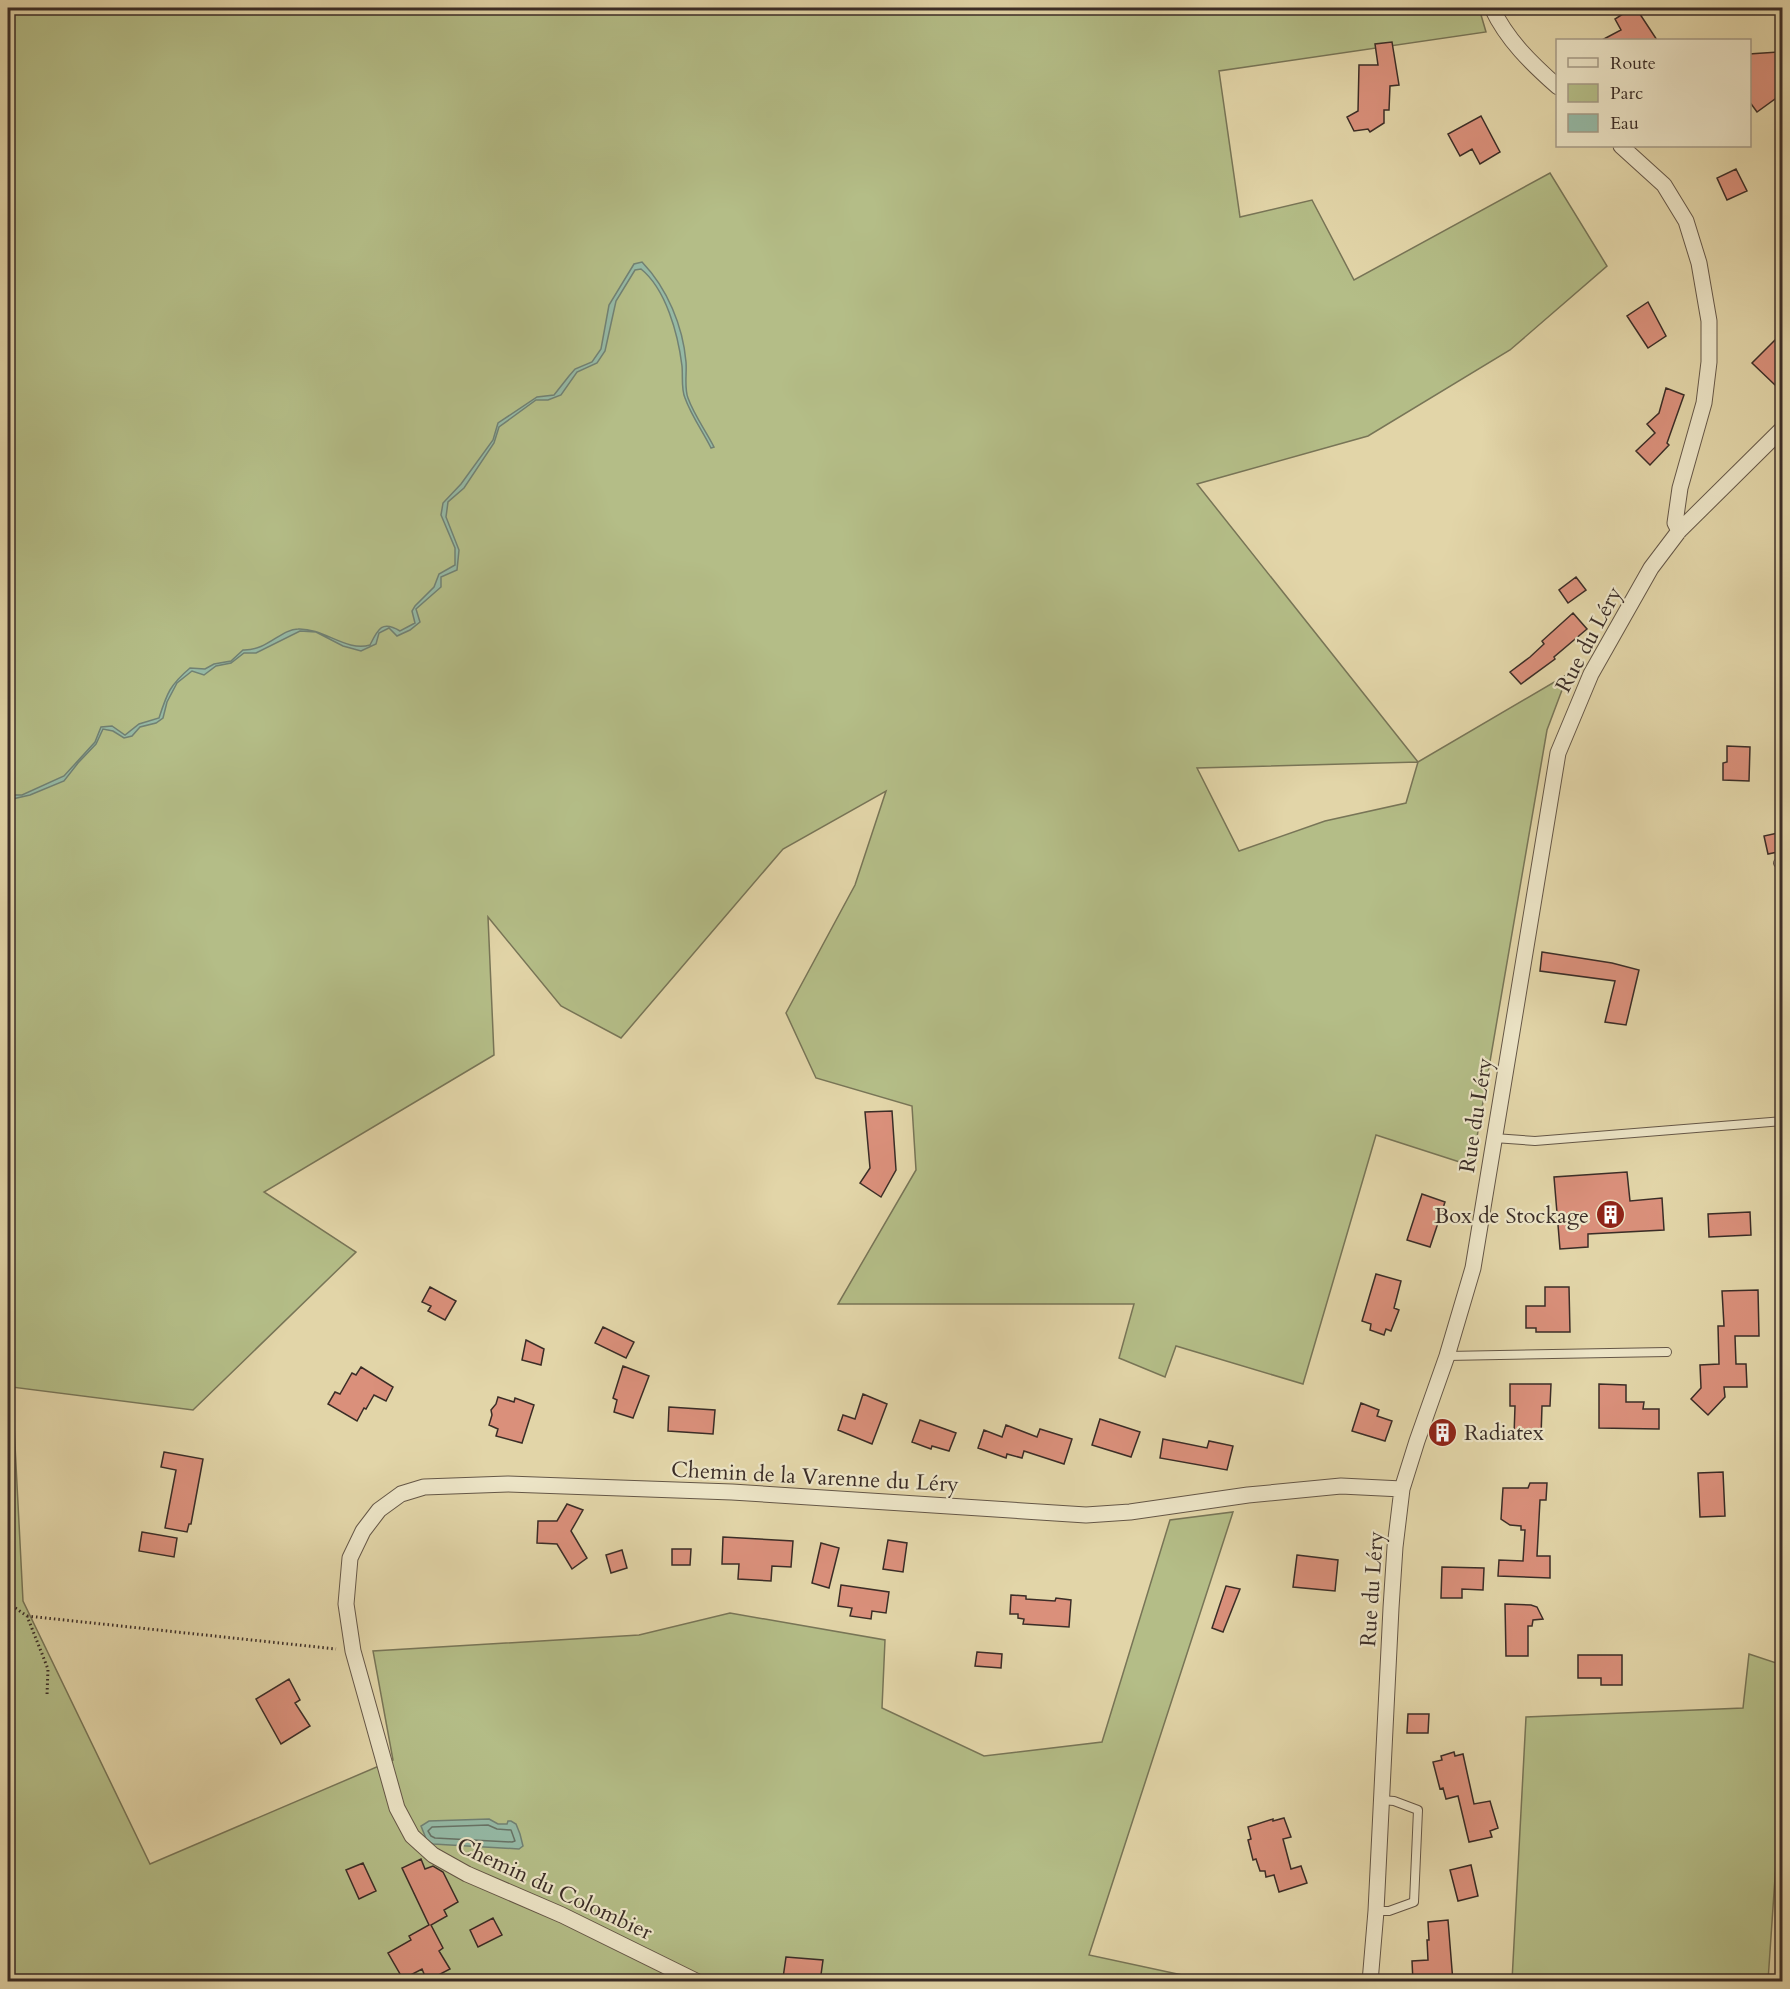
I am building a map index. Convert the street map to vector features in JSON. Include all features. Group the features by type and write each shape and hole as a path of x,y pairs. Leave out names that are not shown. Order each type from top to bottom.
{"street":[{"path":"1492,8 1520,51 1556,86"},
{"path":"1622,147 1664,185 1686,221 1700,263 1709,321 1709,362 1704,403 1680,488 1675,523 1679,531"},
{"name":"Rue du Léry","path":"1370,1982 1382,1800 1390,1608 1402,1489 1447,1356 1473,1268 1558,753 1596,664 1651,568 1679,531 1782,429"},
{"name":"Chemin de la Varenne du Léry","path":"353,1651 346,1604 350,1558 363,1531 379,1510 401,1494 424,1487 508,1484 732,1492 1086,1515 1131,1512 1248,1495 1341,1486 1402,1489"},
{"name":"Chemin du Colombier","path":"353,1651 397,1808 412,1836 433,1855 467,1874 562,1915 698,1982"}],"lane":[{"path":"1494,1138 1536,1141 1782,1121"},
{"path":"1447,1356 1667,1352"},
{"path":"1376,1911 1389,1911 1414,1902 1418,1810 1394,1801 1382,1800"}],"path":[{"path":"8,1603 27,1616 353,1651"},
{"path":"27,1616 48,1669 47,1695"}],"green space":[{"path":"8,8 1479,8 1486,32 1219,71 1240,217 1312,200 1354,280 1550,173 1607,266 1510,350 1368,436 1197,484 1418,762 1568,674 1547,730 1472,1166 1376,1135 1303,1384 1176,1346 1165,1377 1119,1358 1134,1304 838,1304 916,1170 912,1106 816,1078 786,1013 855,885 886,791 783,849 621,1038 561,1006 488,917 494,1055 264,1192 356,1252 193,1410 12,1387 23,1601 150,1864 393,1760 373,1651 639,1635 730,1613 885,1640 882,1708 984,1756 1102,1742 1170,1520 1233,1512 1089,1955 1210,1981 8,1982","holes":["1418,762 1406,803 1325,821 1239,851 1197,768"]},
{"path":"1749,1654 1782,1665 1782,1775 1768,1981 1512,1981 1526,1717 1743,1708"}],"water":[{"path":"642,262 659,284 672,308 684,348 688,398 714,447 711,448 690,411 684,394 677,340 664,300 650,278 641,269 635,270 616,301 605,351 597,363 577,372 561,395 548,400 536,400 499,427 494,443 464,488 448,502 446,517 459,550 457,570 441,577 441,587 416,609 420,622 397,636 389,628 379,633 376,644 361,651 343,646 316,632 300,631 256,653 244,653 231,663 216,666 204,675 192,671 177,683 167,702 163,718 156,723 140,727 132,736 124,738 113,731 103,729 96,744 64,781 30,795 8,800 8,795 22,795 64,776 95,742 101,727 112,726 125,735 139,724 159,718 170,690 190,668 205,669 214,664 231,661 243,650 259,647 292,630 317,632 344,643 361,646 370,645 378,631 385,626 400,631 415,623 412,611 415,606 434,587 439,574 455,565 455,548 441,515 443,503 461,484 493,440 498,423 537,397 554,395 575,369 592,362 601,349 609,305 634,264"},
{"path":"489,1819 498,1824 507,1824 511,1821 516,1824 523,1846 519,1849 433,1844 427,1841 421,1826 429,1821"}],"building":[{"path":"1632,8 1636,8 1656,39 1604,39 1621,30 1615,19"},
{"path":"1392,42 1399,85 1390,86 1389,110 1384,110 1384,123 1370,132 1368,129 1354,131 1347,117 1358,111 1359,65 1378,65 1375,44"},
{"path":"1778,52 1782,94 1757,112 1751,104 1751,54"},
{"path":"1481,116 1500,152 1480,164 1472,149 1460,156 1448,134"},
{"path":"1736,169 1747,191 1727,200 1717,178"},
{"path":"1648,302 1666,336 1648,348 1627,316"},
{"path":"1782,333 1782,377 1775,385 1752,363"},
{"path":"1666,388 1684,395 1667,443 1669,445 1650,465 1636,451 1655,433 1647,424 1659,413"},
{"path":"1576,577 1586,590 1568,603 1559,590"},
{"path":"1573,613 1587,629 1554,657 1555,659 1521,684 1510,672 1544,644 1542,641"},
{"path":"1727,746 1750,747 1749,781 1723,780 1723,763 1727,762"},
{"path":"1782,832 1782,851 1768,854 1764,836"},
{"path":"1542,952 1612,963 1639,970 1626,1025 1605,1022 1615,981 1540,971"},
{"path":"892,1111 896,1170 881,1197 860,1183 870,1168 865,1112"},
{"name":"Box de Stockage","path":"1627,1172 1630,1201 1662,1198 1664,1230 1588,1234 1588,1247 1560,1249 1554,1177"},
{"path":"1422,1194 1445,1202 1430,1247 1407,1240"},
{"path":"1750,1212 1751,1235 1709,1237 1708,1214"},
{"path":"1376,1274 1401,1281 1394,1308 1399,1310 1391,1331 1386,1329 1384,1335 1370,1330 1371,1324 1362,1321"},
{"path":"430,1287 456,1301 445,1320 428,1311 431,1306 422,1302"},
{"path":"1545,1287 1569,1287 1570,1332 1536,1332 1536,1328 1526,1328 1526,1306 1545,1306"},
{"path":"1758,1290 1759,1336 1735,1336 1736,1364 1746,1364 1747,1387 1724,1387 1725,1397 1708,1415 1691,1399 1701,1388 1700,1365 1719,1364 1718,1326 1724,1326 1722,1291"},
{"path":"603,1327 634,1342 626,1358 595,1343"},
{"path":"526,1340 544,1349 541,1365 522,1360"},
{"path":"623,1366 649,1376 633,1418 614,1412 617,1400 613,1398"},
{"path":"361,1367 393,1387 386,1401 374,1395 357,1421 328,1404 335,1392 340,1394 352,1373 356,1375"},
{"path":"1510,1384 1551,1384 1550,1406 1542,1406 1541,1437 1514,1436 1515,1406 1510,1406"},
{"path":"1599,1384 1626,1385 1626,1402 1644,1402 1643,1409 1659,1409 1659,1429 1599,1428"},
{"path":"863,1394 887,1404 872,1444 838,1430 843,1415 855,1419"},
{"path":"498,1397 514,1402 515,1398 534,1405 522,1443 496,1436 498,1429 489,1425 491,1410"},
{"path":"1361,1403 1379,1410 1377,1416 1392,1421 1385,1441 1352,1431"},
{"path":"669,1407 715,1410 713,1434 668,1431"},
{"path":"1100,1419 1140,1432 1131,1457 1092,1445"},
{"path":"920,1420 956,1433 949,1451 932,1446 931,1449 912,1442"},
{"path":"1006,1425 1037,1437 1040,1429 1072,1439 1064,1464 1024,1451 1022,1458 1007,1454 1006,1458 978,1448 984,1430 1002,1437"},
{"path":"1163,1439 1207,1448 1209,1441 1233,1446 1227,1470 1160,1458"},
{"path":"164,1452 203,1459 191,1524 187,1532 165,1528 176,1470 161,1467"},
{"path":"1723,1472 1725,1516 1700,1517 1698,1473"},
{"path":"1530,1483 1547,1483 1546,1500 1540,1500 1537,1556 1550,1556 1550,1578 1498,1576 1499,1560 1523,1561 1525,1530 1521,1530 1521,1526 1510,1525 1501,1519 1503,1488 1528,1488"},
{"path":"567,1504 583,1510 571,1531 587,1558 572,1569 557,1544 537,1543 538,1521 557,1521"},
{"path":"142,1532 177,1538 174,1557 139,1551"},
{"path":"723,1537 793,1541 791,1567 772,1566 771,1581 738,1579 739,1564 722,1564"},
{"path":"888,1540 907,1543 903,1572 883,1569"},
{"path":"821,1543 839,1548 829,1588 812,1583"},
{"path":"672,1549 691,1549 690,1565 672,1565"},
{"path":"622,1550 627,1568 611,1573 606,1555"},
{"path":"1297,1555 1338,1560 1335,1591 1293,1587"},
{"path":"1442,1567 1484,1568 1483,1590 1462,1589 1462,1598 1441,1598"},
{"path":"841,1585 889,1592 886,1613 872,1611 871,1619 850,1616 852,1608 838,1606"},
{"path":"1226,1586 1240,1589 1223,1632 1212,1628"},
{"path":"1011,1595 1026,1596 1026,1599 1071,1600 1069,1627 1023,1624 1024,1619 1018,1618 1018,1614 1010,1614"},
{"path":"1505,1604 1537,1607 1543,1619 1533,1620 1532,1626 1528,1626 1528,1656 1506,1656"},
{"path":"977,1652 1002,1654 1001,1668 975,1666"},
{"path":"1578,1655 1622,1655 1622,1685 1601,1685 1601,1678 1578,1678"},
{"path":"289,1679 300,1700 295,1703 310,1726 281,1744 256,1699"},
{"path":"1408,1714 1429,1714 1428,1733 1407,1733"},
{"path":"1454,1752 1455,1756 1463,1754 1474,1804 1490,1801 1498,1828 1490,1831 1492,1837 1469,1842 1458,1796 1446,1799 1443,1788 1440,1789 1433,1762 1442,1760 1441,1756"},
{"path":"1284,1818 1291,1837 1283,1839 1291,1869 1301,1866 1307,1883 1279,1892 1274,1875 1266,1877 1265,1871 1260,1871 1256,1859 1253,1860 1248,1840 1251,1839 1248,1827"},
{"path":"421,1859 425,1869 433,1866 443,1872 458,1902 444,1910 447,1916 431,1925 443,1948 439,1951 450,1969 427,1981 422,1969 403,1979 388,1953 411,1940 409,1936 429,1925 402,1868"},
{"path":"363,1863 376,1891 359,1899 346,1870"},
{"path":"1471,1865 1478,1896 1458,1901 1450,1870"},
{"path":"493,1918 502,1935 478,1947 470,1930"},
{"path":"1448,1920 1453,1982 1413,1982 1412,1961 1428,1960 1428,1922"},
{"path":"786,1957 823,1960 820,1982 783,1978"}],"place":[{"name":"Box de Stockage","path":"1610,1215"},
{"name":"Radiatex","path":"1443,1432"}]}
